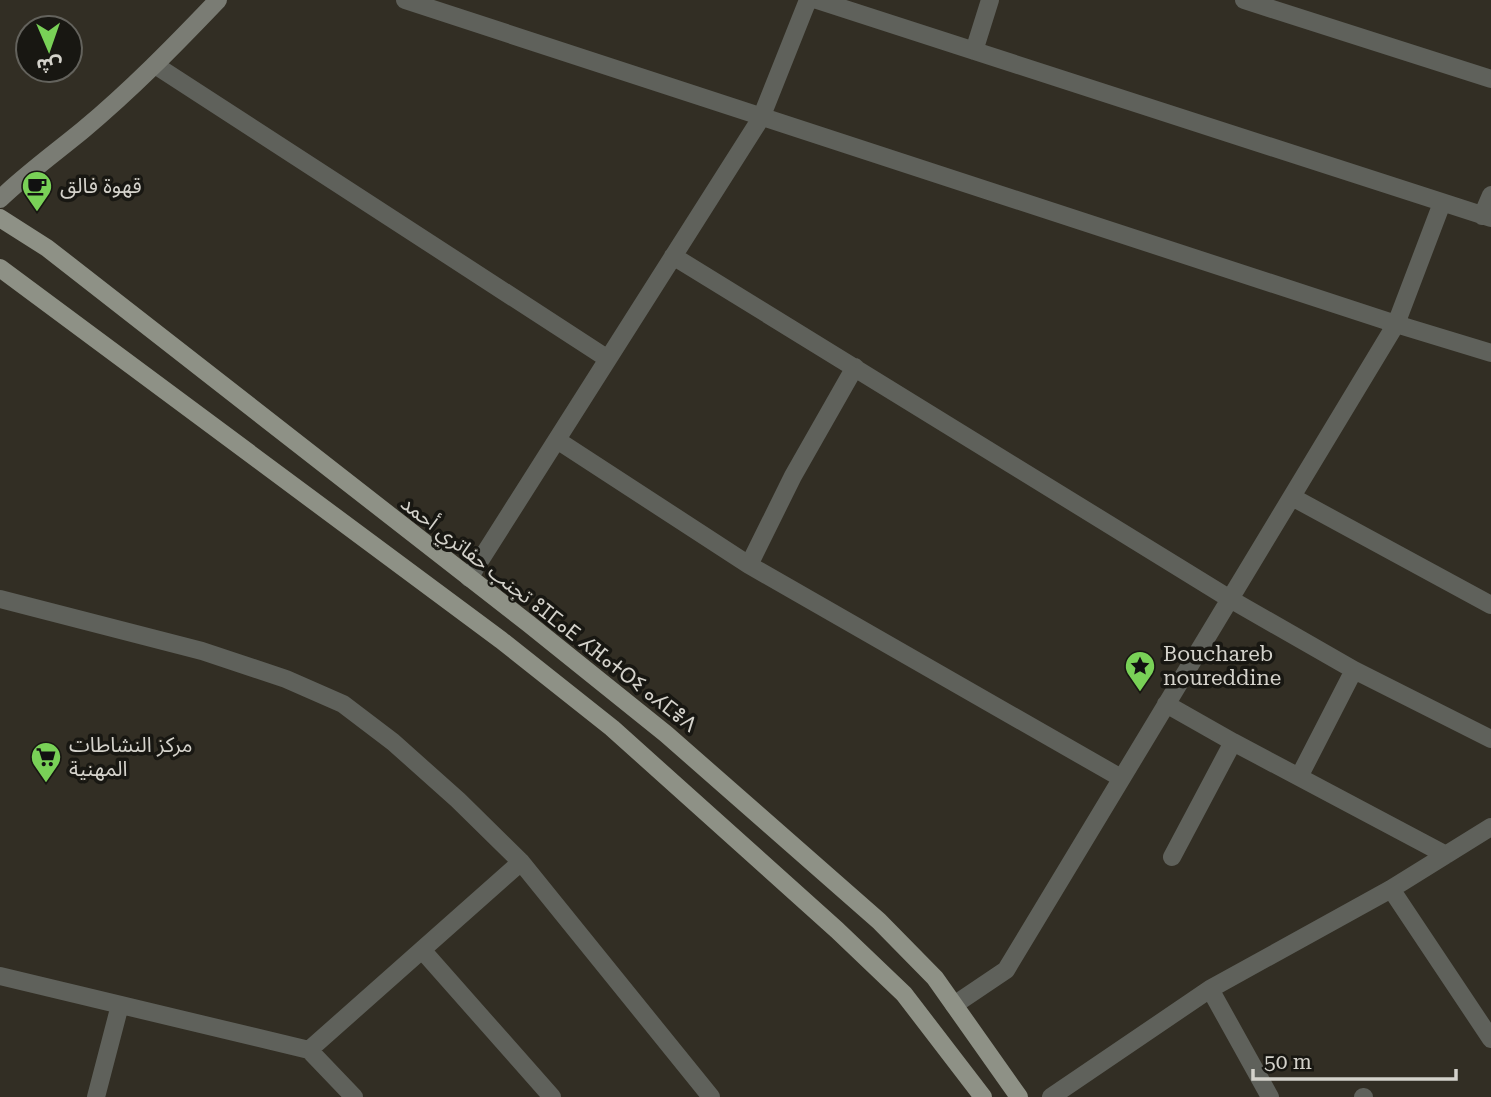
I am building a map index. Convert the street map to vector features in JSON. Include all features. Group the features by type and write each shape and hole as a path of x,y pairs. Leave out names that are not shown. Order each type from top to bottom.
{"main road":[{"path":"0,199 155,65 218,0"},
{"name":"تجنب حفاتري أحمد ⵓⵊⵎⴰⴹ ⵃⴼⴰⵜⵔⵉ ⴰⵃⵎⴻⴷ","path":"0,218 47,248 666,734 879,921 935,978 1020,1097"},
{"path":"0,268 501,640 612,728 837,930 904,994 983,1097"}],"street":[{"path":"405,0 761,118 1491,353"},
{"path":"469,578 761,118 808,0"},
{"path":"817,0 1486,217 1491,195"},
{"path":"974,51 990,0"},
{"path":"1244,0 1289,7 1491,79"},
{"path":"155,65 608,359"},
{"path":"954,1005 1006,970 1396,324 1442,203"},
{"path":"673,256 1230,599 1354,670 1491,739"},
{"path":"749,565 793,476 855,367"},
{"path":"557,440 749,565 1121,778"},
{"path":"1292,497 1491,605"},
{"path":"0,599 202,651 286,679 343,704 393,742 458,800 521,862 711,1097"},
{"path":"1299,777 1354,670"},
{"path":"1166,704 1446,855"},
{"path":"1172,857 1233,742"},
{"path":"1051,1097 1210,989 1391,889 1491,827"},
{"path":"309,1050 521,862"},
{"path":"1391,889 1491,1038"},
{"path":"423,951 552,1097"},
{"path":"0,976 309,1050 355,1097"},
{"path":"1210,989 1270,1097"},
{"path":"96,1097 120,1004"}],"place":[{"name":"قهوة فالق","path":"37,213"},
{"name":"Bouchareb noureddine","path":"1140,693"},
{"name":"مركز النشاطات المهنية","path":"46,784"}]}
